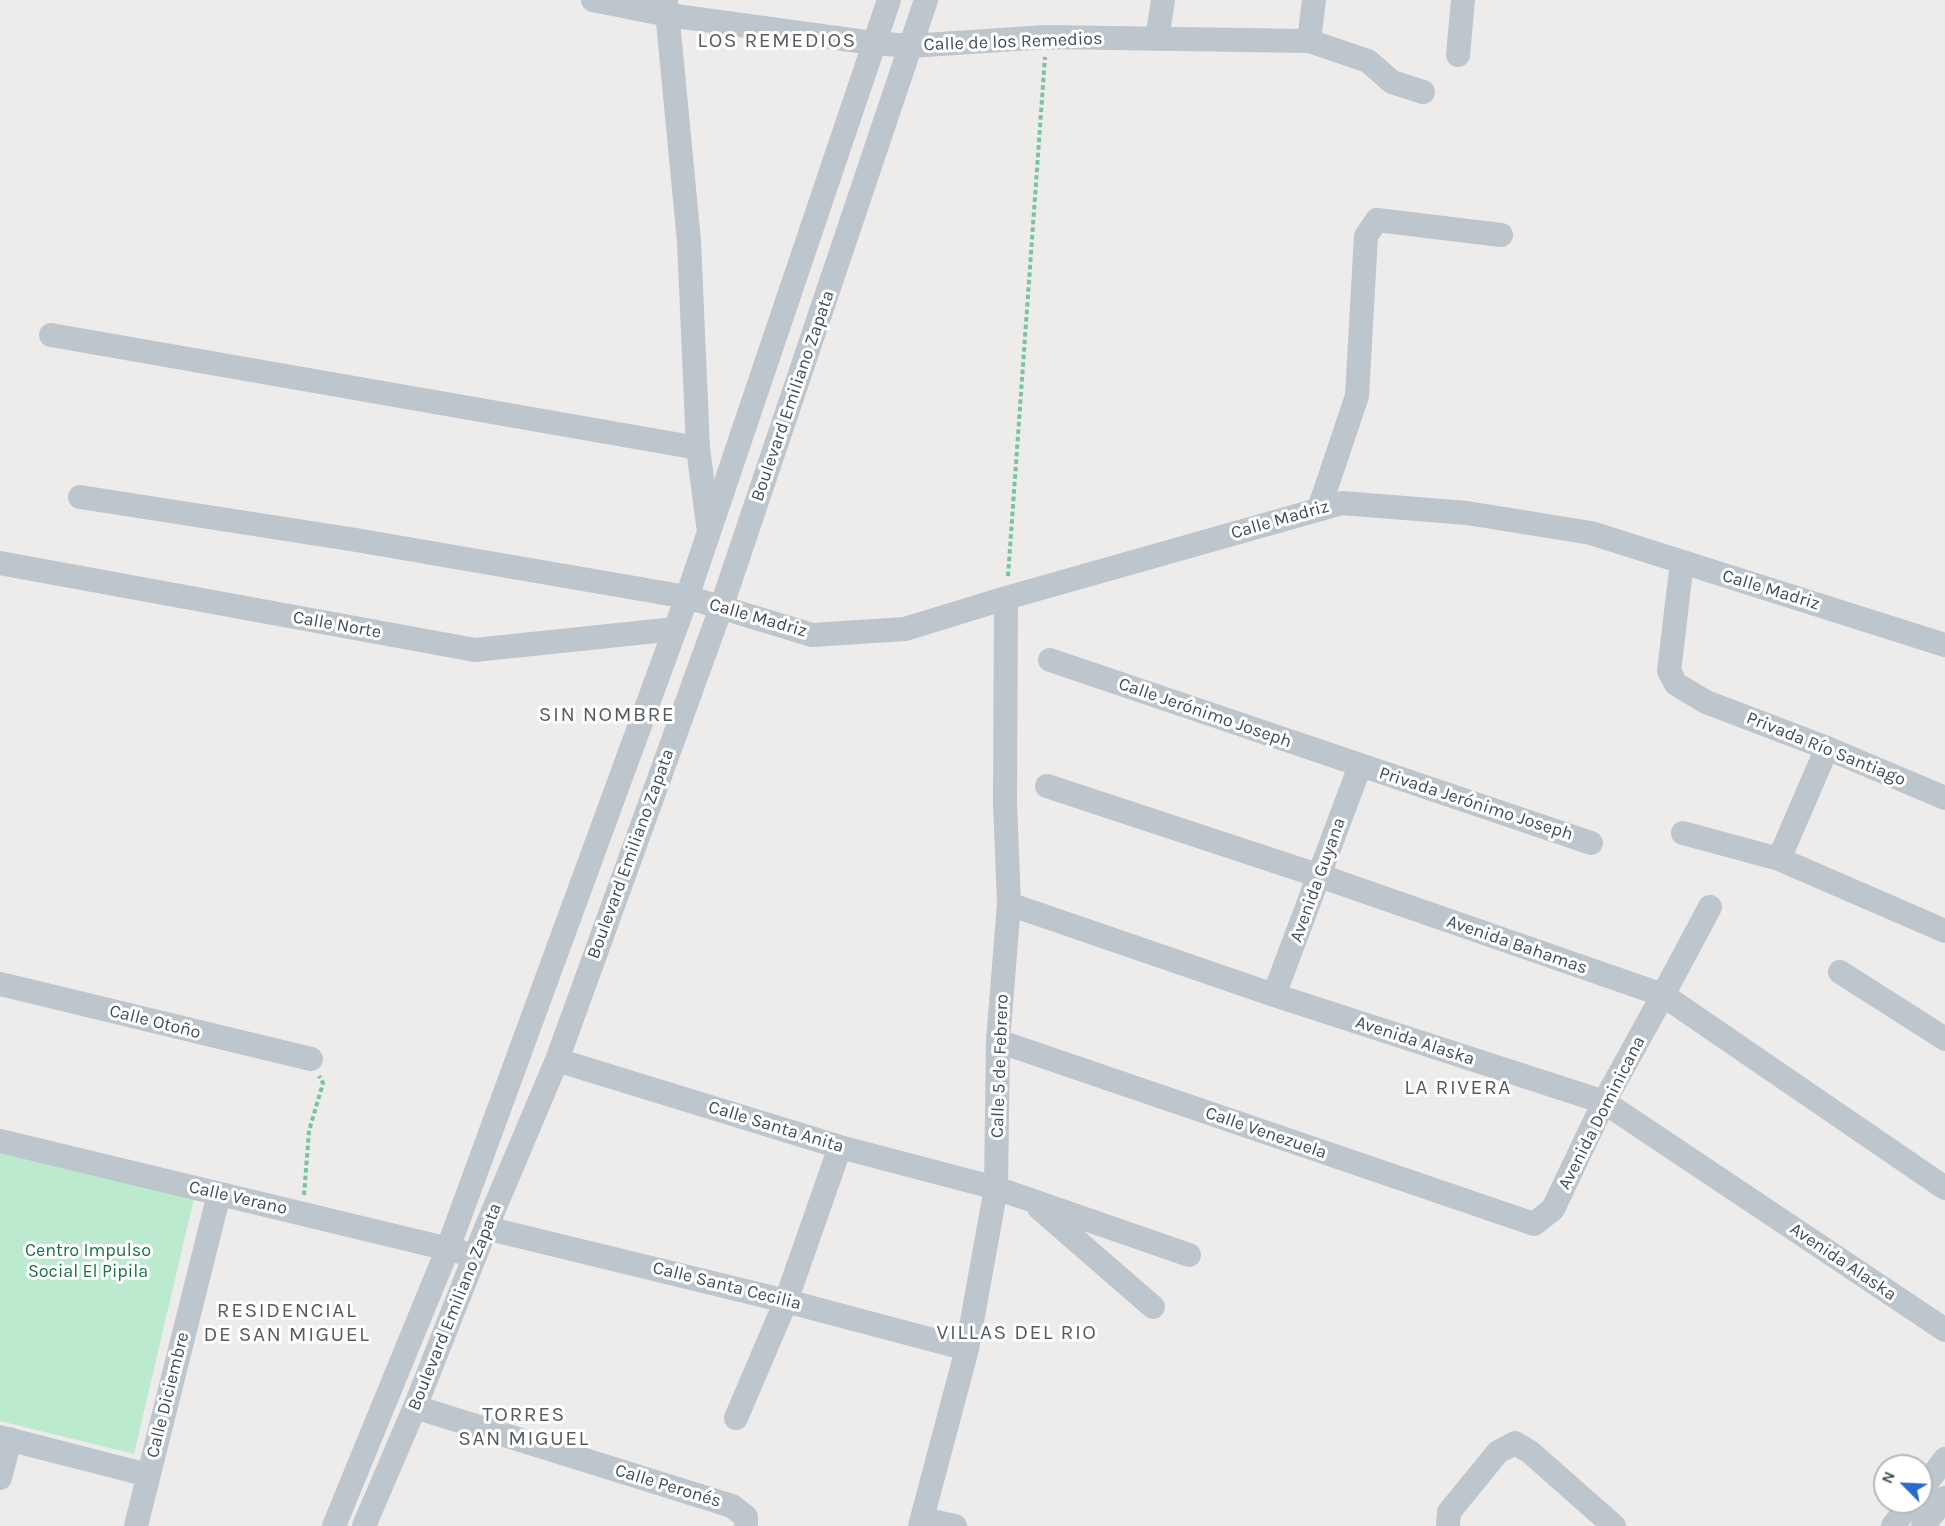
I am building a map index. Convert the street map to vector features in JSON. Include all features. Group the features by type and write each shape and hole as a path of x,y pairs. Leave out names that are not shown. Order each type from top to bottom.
{"street":[{"name":"Calle de los Remedios","path":"593,0 667,8 873,43 910,46 1046,37 1309,41 1368,61 1392,82 1423,92"},
{"name":"Boulevard Emiliano Zapata","path":"334,1526 448,1248 687,597 889,0"},
{"name":"Boulevard Emiliano Zapata","path":"364,1526 557,1060 721,608 926,0"},
{"path":"1157,39 1162,0"},
{"path":"1309,41 1314,0"},
{"path":"1458,55 1463,0"},
{"name":"Boulevard Emiliano Zapata","path":"667,8 689,241 698,448 709,530"},
{"path":"1319,509 1357,396 1366,236 1377,220 1501,235"},
{"path":"51,335 698,448"},
{"name":"Calle Madriz","path":"80,497 356,540 687,597 812,635 905,629 1341,503 1467,513 1591,533 1945,645"},
{"name":"Privada Río Santiago","path":"1682,562 1669,671 1676,684 1706,702 1827,748 1945,798"},
{"name":"Calle Norte","path":"0,563 475,650 675,629"},
{"name":"Calle 5 de Febrero","path":"921,1522 967,1349 996,1188 998,1041 1009,904 1005,802 1006,598"},
{"name":"Calle Jerónimo Joseph","path":"1050,660 1360,766"},
{"path":"1779,859 1827,748"},
{"name":"Privada Jerónimo Joseph","path":"1360,766 1591,843"},
{"name":"Avenida Guyana","path":"1275,995 1360,766"},
{"name":"Avenida Bahamas","path":"1047,786 1320,876 1664,995 1945,1188"},
{"path":"1683,833 1779,859 1945,931"},
{"name":"Avenida Alaska","path":"1009,904 1275,995 1604,1102 1945,1330"},
{"name":"Avenida Dominicana","path":"1534,1224 1554,1209 1604,1102 1710,907"},
{"path":"1840,972 1945,1039"},
{"name":"Calle Otoño","path":"0,984 311,1059"},
{"name":"Calle Venezuela","path":"998,1041 1534,1224"},
{"name":"Calle Santa Anita","path":"557,1060 840,1147 996,1188 1189,1255"},
{"name":"Calle Verano","path":"0,1142 448,1248 476,1257"},
{"path":"736,1418 786,1300 840,1147"},
{"name":"Calle Diciembre","path":"136,1526 219,1194"},
{"path":"1029,1199 1153,1307"},
{"name":"Calle Santa Cecilia","path":"486,1228 786,1300 967,1349"},
{"name":"Calle Peronés","path":"415,1407 732,1506 746,1522"},
{"path":"0,1478 5,1438 148,1475"},
{"path":"1448,1526 1449,1512 1498,1452 1515,1443 1530,1452 1614,1526"},
{"path":"1933,1474 1945,1459"},
{"path":"1923,1526 1945,1498"},
{"path":"921,1522 955,1526"}],"path":[{"path":"1006,598 1046,37"},
{"path":"303,1213 309,1131 323,1083 311,1059"}],"green space":[{"name":"Centro Impulso Social El Pipila","path":"0,1150 195,1194 134,1454 0,1421"}],"district":[{"name":"LOS REMEDIOS","path":"777,41"},
{"name":"SIN NOMBRE","path":"607,715"},
{"name":"LA RIVERA","path":"1458,1088"},
{"name":"RESIDENCIAL DE SAN MIGUEL","path":"287,1323"},
{"name":"VILLAS DEL RIO","path":"1017,1333"},
{"name":"TORRES SAN MIGUEL","path":"524,1427"}]}
